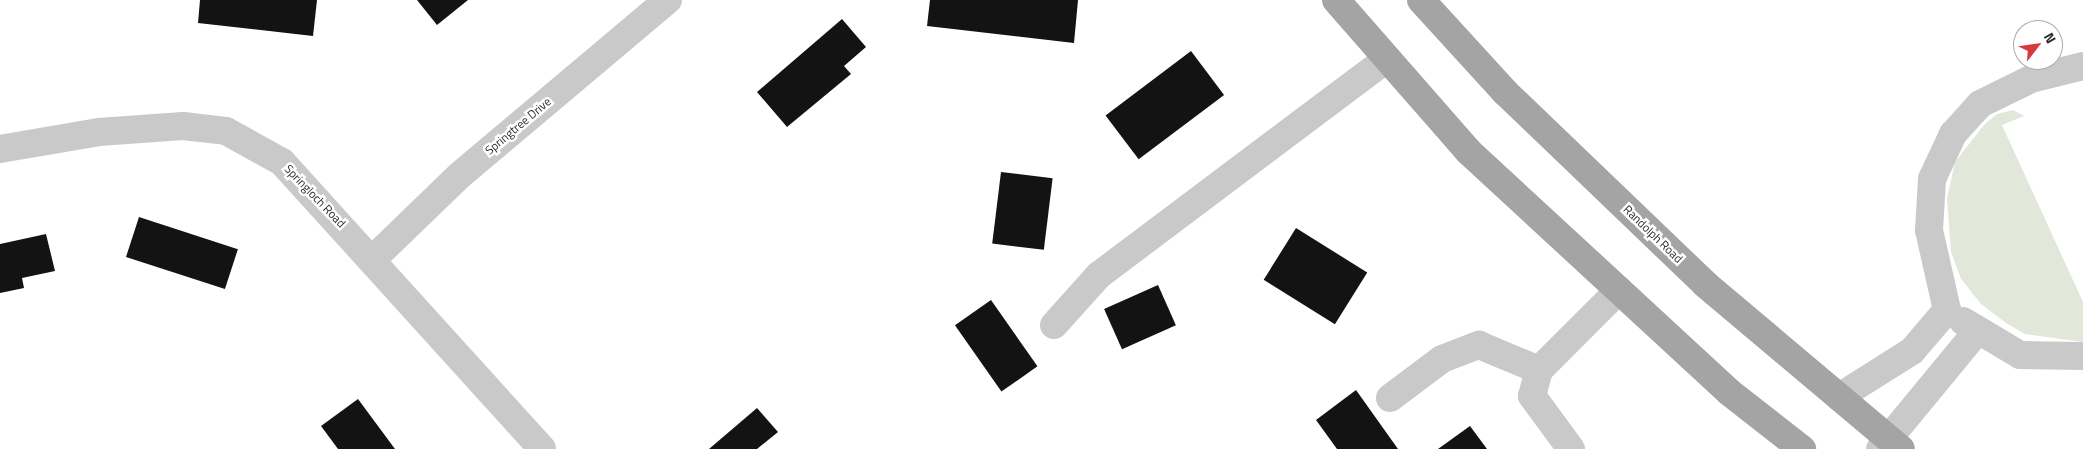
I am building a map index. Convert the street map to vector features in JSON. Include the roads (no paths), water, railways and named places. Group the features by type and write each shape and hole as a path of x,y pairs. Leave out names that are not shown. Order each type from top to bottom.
{"main road":[{"path":"1336,0 1468,151 1729,392 1802,449"},
{"name":"Randolph Road","path":"1421,0 1506,92 1705,284 1839,397 1890,446"}],"street":[{"name":"Springtree Drive","path":"374,258 460,175 668,0"},
{"path":"1054,325 1099,276 1387,59"},
{"path":"2083,66 2031,79 1980,104 1953,134 1932,179 1929,230 1947,310 2020,355 2083,356"},
{"name":"Springloch Road","path":"0,149 99,132 183,126 226,131 282,162 374,258 542,449"},
{"path":"1570,449 1532,396 1539,370 1619,290"},
{"path":"1839,397 1912,351 1947,310"},
{"path":"1890,446 1978,330"},
{"path":"1390,398 1442,359 1479,345 1539,370"}]}
